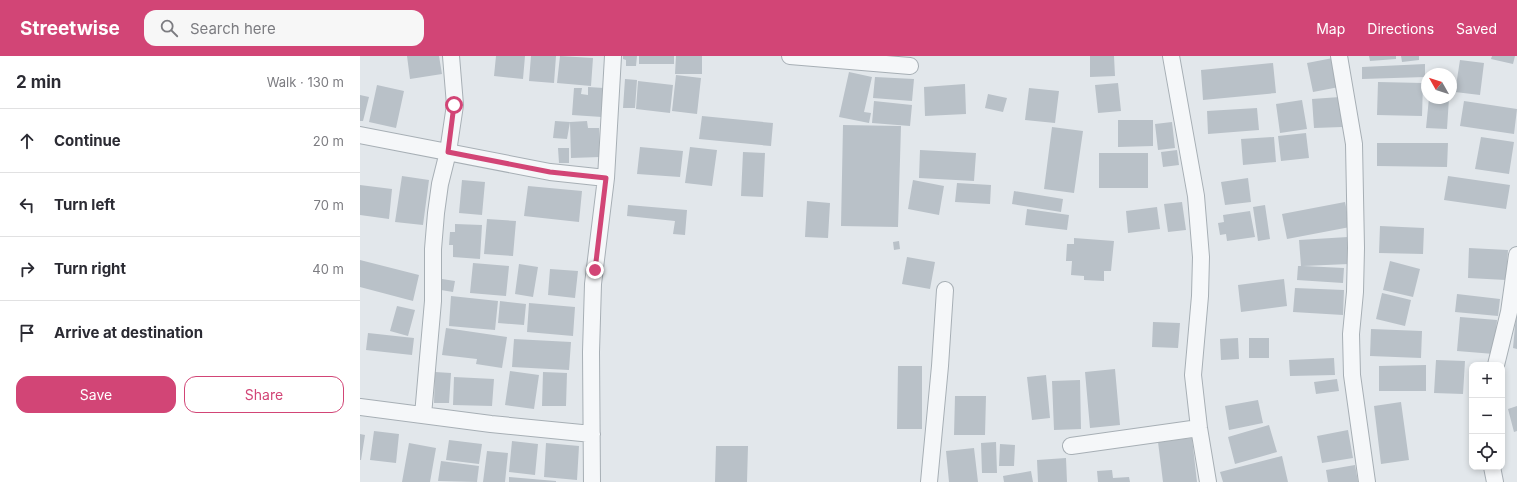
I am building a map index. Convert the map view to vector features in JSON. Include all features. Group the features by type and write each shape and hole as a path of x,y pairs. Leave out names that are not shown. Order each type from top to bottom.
{"street":[{"path":"423,415 433,301 433,249 436,213 440,184 448,152 454,105 452,56"},
{"path":"592,482 590,352 593,284 606,178 613,56"},
{"path":"790,56 910,66"},
{"path":"1172,56 1196,196 1201,257 1200,296 1193,375 1199,428 1208,482"},
{"path":"1339,56 1354,144 1356,248 1355,292 1351,334 1352,375 1366,482"},
{"path":"360,135 550,172 606,178"},
{"path":"1497,362 1509,312 1517,255"},
{"path":"929,482 940,366 945,290"},
{"path":"360,407 490,424 592,434"},
{"path":"1071,446 1199,428"},
{"path":"1493,470 1495,482"}],"building":[{"path":"407,56 439,56 442,74 410,79"},
{"path":"496,56 525,56 523,79 494,76"},
{"path":"531,56 556,56 554,83 529,81"},
{"path":"560,56 593,58 591,86 557,83"},
{"path":"623,56 637,56 636,66 626,66 626,60 623,59"},
{"path":"639,56 674,56 674,64 639,64"},
{"path":"676,56 702,56 702,74 675,74"},
{"path":"1090,56 1114,56 1115,76 1090,77"},
{"path":"1369,56 1396,56 1396,59 1370,61"},
{"path":"1401,56 1419,56 1419,60 1402,62"},
{"path":"1492,56 1515,56 1513,64 1491,59"},
{"path":"1333,58 1339,87 1313,92 1307,63"},
{"path":"1460,60 1484,63 1480,95 1457,92 1457,79"},
{"path":"1273,63 1276,93 1203,100 1201,70"},
{"path":"1425,64 1425,68 1421,68 1421,77 1362,79 1362,67"},
{"path":"849,72 872,77 864,112 871,113 869,123 839,117"},
{"path":"676,75 701,78 697,114 672,111"},
{"path":"875,77 914,79 912,101 873,98"},
{"path":"625,79 637,80 635,108 623,108"},
{"path":"638,81 673,85 670,113 636,109"},
{"path":"1378,82 1421,83 1422,116 1377,115"},
{"path":"1118,83 1121,111 1098,113 1095,85"},
{"path":"965,84 966,114 925,116 924,87"},
{"path":"377,85 404,91 396,128 369,122"},
{"path":"588,87 604,88 602,117 572,115 574,88 582,88 581,94 588,95"},
{"path":"1029,88 1059,91 1055,123 1025,120"},
{"path":"988,94 1007,98 1003,112 985,108"},
{"path":"360,95 369,97 363,121 360,121"},
{"path":"1340,97 1342,127 1314,128 1312,99"},
{"path":"1302,100 1307,129 1280,133 1276,104"},
{"path":"874,101 912,105 910,126 872,123"},
{"path":"1464,101 1517,109 1514,134 1460,126"},
{"path":"1428,104 1449,104 1447,129 1426,128"},
{"path":"1257,108 1259,130 1208,134 1207,111"},
{"path":"702,116 773,123 771,146 699,139"},
{"path":"1118,120 1153,120 1153,146 1118,147"},
{"path":"555,121 570,122 567,139 553,138"},
{"path":"587,121 588,128 599,128 600,157 571,158 570,122"},
{"path":"1172,122 1175,148 1158,150 1155,124"},
{"path":"843,125 901,126 898,227 841,226"},
{"path":"1052,127 1083,131 1074,193 1044,189"},
{"path":"1306,133 1309,158 1281,161 1278,136"},
{"path":"1274,137 1276,162 1243,165 1241,139"},
{"path":"1481,137 1514,142 1509,174 1475,169"},
{"path":"1377,143 1448,143 1447,167 1377,166"},
{"path":"640,147 683,151 680,177 637,174"},
{"path":"690,147 717,150 712,186 685,183"},
{"path":"558,148 569,148 569,163 559,163"},
{"path":"920,150 976,153 974,181 919,178"},
{"path":"1177,150 1179,165 1163,167 1161,152"},
{"path":"743,152 765,153 763,197 741,196"},
{"path":"1099,153 1148,153 1148,188 1099,188"},
{"path":"402,176 429,180 423,225 395,222"},
{"path":"1448,176 1510,185 1506,209 1444,200"},
{"path":"1248,178 1251,202 1225,205 1221,182"},
{"path":"462,180 485,182 482,215 459,213"},
{"path":"913,180 944,186 939,215 908,209"},
{"path":"957,183 991,185 990,204 955,202"},
{"path":"360,185 392,189 389,219 360,215"},
{"path":"528,186 582,191 579,222 524,216"},
{"path":"1014,191 1063,199 1061,212 1012,204"},
{"path":"807,201 830,203 828,238 805,237"},
{"path":"1182,202 1186,230 1168,232 1164,204"},
{"path":"1345,202 1350,227 1287,239 1282,214"},
{"path":"628,205 687,210 685,235 673,234 675,221 627,216"},
{"path":"1265,205 1270,239 1258,241 1253,207"},
{"path":"1157,207 1160,229 1128,233 1126,211"},
{"path":"1027,209 1069,215 1067,230 1025,225"},
{"path":"1250,211 1255,237 1227,241 1226,234 1220,235 1218,223 1224,222 1223,215"},
{"path":"487,219 516,221 513,256 484,254"},
{"path":"455,224 482,225 480,259 453,257 453,245 449,245 450,232 455,232"},
{"path":"1380,226 1424,228 1423,254 1379,253"},
{"path":"1348,237 1349,264 1303,266 1344,268 1343,283 1297,280 1298,266 1301,266 1299,240"},
{"path":"1074,238 1114,241 1111,271 1104,271 1104,281 1084,280 1084,276 1071,275 1072,261 1066,261 1067,244 1074,244"},
{"path":"899,241 900,249 894,250 893,242"},
{"path":"1469,248 1508,250 1506,280 1468,278"},
{"path":"907,257 935,262 930,289 902,284"},
{"path":"360,260 419,275 413,301 360,287"},
{"path":"1390,261 1420,269 1413,297 1383,290"},
{"path":"473,263 509,266 506,296 470,293"},
{"path":"519,264 538,267 533,297 515,294"},
{"path":"550,269 578,271 575,298 548,295"},
{"path":"442,279 455,281 453,292 441,290"},
{"path":"1284,279 1287,306 1241,312 1238,285"},
{"path":"1295,288 1344,290 1343,315 1293,312"},
{"path":"1382,293 1411,300 1405,326 1376,319"},
{"path":"1457,294 1500,299 1498,316 1455,312"},
{"path":"451,296 498,301 495,330 449,326"},
{"path":"500,301 526,304 524,325 498,323"},
{"path":"529,303 575,307 573,336 527,332"},
{"path":"397,306 415,310 408,336 390,331"},
{"path":"1517,316 1517,349 1513,348"},
{"path":"1460,317 1497,320 1494,354 1457,351"},
{"path":"1153,322 1180,323 1178,348 1152,347"},
{"path":"446,328 507,337 502,368 476,364 477,359 442,355"},
{"path":"1371,329 1422,331 1421,358 1370,356"},
{"path":"368,333 414,338 412,355 366,350"},
{"path":"1238,338 1239,359 1221,360 1220,339"},
{"path":"1249,338 1269,338 1269,358 1249,358"},
{"path":"514,339 571,342 569,370 512,367"},
{"path":"1334,358 1335,375 1290,376 1289,360"},
{"path":"1436,360 1465,361 1463,394 1434,393"},
{"path":"1426,365 1426,391 1379,391 1379,366"},
{"path":"898,366 922,366 922,429 897,429"},
{"path":"1115,369 1120,425 1090,428 1085,372"},
{"path":"510,371 539,375 534,409 505,405"},
{"path":"435,372 451,373 449,403 434,403"},
{"path":"543,372 567,373 566,406 542,406"},
{"path":"1046,375 1050,418 1032,420 1027,377"},
{"path":"454,377 494,379 492,406 453,405"},
{"path":"1337,379 1339,391 1316,394 1314,382"},
{"path":"1080,380 1081,429 1054,430 1052,381"},
{"path":"955,396 986,396 985,435 954,435"},
{"path":"1258,400 1263,423 1229,430 1225,406"},
{"path":"1401,402 1409,460 1381,464 1374,406"},
{"path":"1517,406 1517,431 1514,432 1508,409"},
{"path":"1269,425 1277,452 1235,464 1228,437"},
{"path":"1348,430 1353,458 1322,463 1317,436"},
{"path":"374,431 399,434 396,463 370,460"},
{"path":"360,434 365,435 361,460 360,460"},
{"path":"1192,438 1197,482 1163,482 1158,442"},
{"path":"449,440 482,444 479,464 446,460"},
{"path":"512,441 538,444 535,475 509,472"},
{"path":"996,442 997,473 982,473 981,443"},
{"path":"409,443 436,448 430,482 402,482"},
{"path":"546,443 579,446 577,480 544,477"},
{"path":"1000,444 1015,445 1014,466 999,466"},
{"path":"716,446 748,446 747,482 715,482"},
{"path":"974,448 978,482 949,482 946,451"},
{"path":"487,451 508,453 505,482 483,482"},
{"path":"1282,456 1288,482 1223,482 1220,472"},
{"path":"1066,458 1067,482 1038,482 1037,460"},
{"path":"441,461 479,466 477,482 438,481"},
{"path":"1355,465 1358,482 1328,482 1326,470"},
{"path":"1112,470 1113,478 1129,477 1130,482 1098,482 1097,471"},
{"path":"1031,471 1033,482 1004,482 1003,476"},
{"path":"509,477 556,481 556,482 509,482"}],"route":[{"path":"454,105 448,152 550,172 606,178 595,270"}]}
